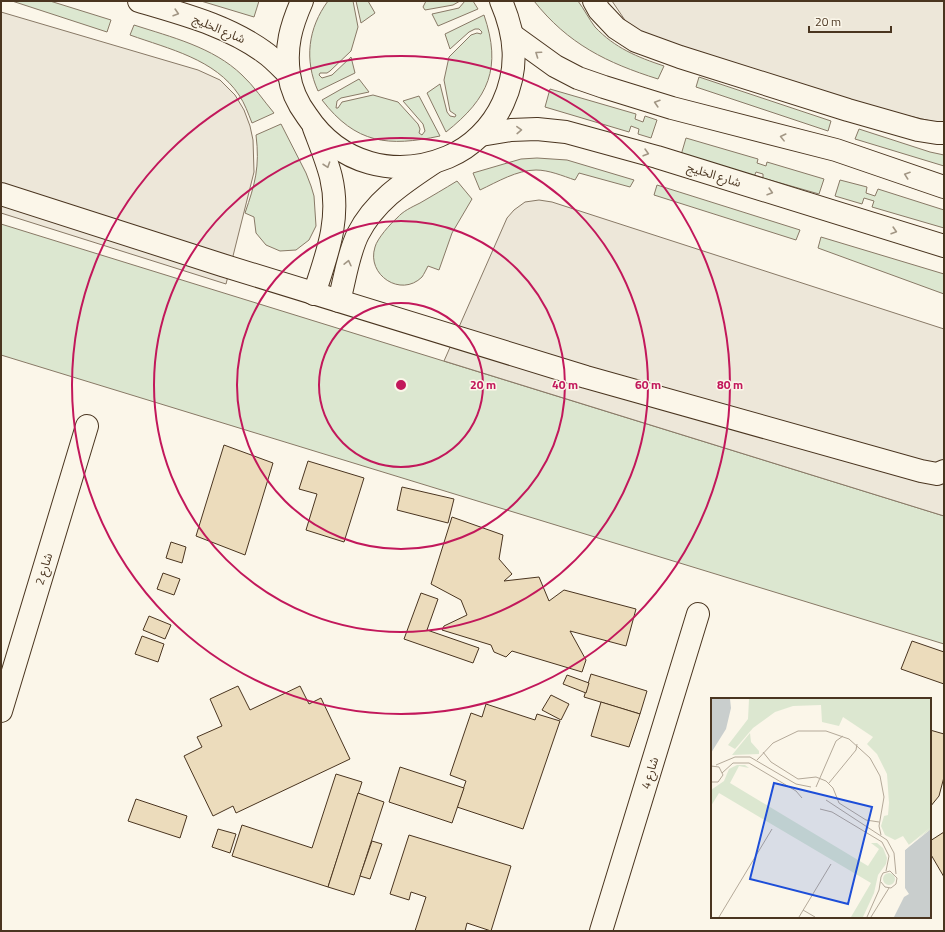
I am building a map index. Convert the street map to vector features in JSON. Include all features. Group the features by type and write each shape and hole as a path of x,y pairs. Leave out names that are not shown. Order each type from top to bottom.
{"main road":[{"name":"شارع الخليج","path":"139,1 217,26 242,38 265,53 289,75"},
{"path":"302,1 293,22 288,48 289,75 300,106 314,128 331,177 334,199 334,222 330,247 314,294"},
{"path":"314,128 333,146 356,159 381,166 407,168 433,163 455,154 469,146 498,114 509,89 514,62 512,35 501,1"},
{"path":"594,1 616,28 636,41 680,57 848,110 918,130 937,133 944,132"},
{"path":"512,35 556,66 578,78 672,108 836,150 944,187"},
{"name":"شارع الخليج","path":"480,135 511,130 537,129 566,132 657,157 944,246"},
{"path":"339,301 350,257 358,234 373,211 391,192 433,163"},
{"path":"1,194 314,294 586,377 921,471 937,474 944,471"},
{"name":"شارع 2","path":"1,711 87,426"},
{"name":"شارع 4","path":"601,931 698,614"}],"green space":[{"path":"12,1 50,1 111,20 107,32"},
{"path":"201,1 259,1 254,17"},
{"path":"328,1 353,1 358,27 351,51 330,71 327,73 320,73 319,75 322,78 332,75 351,57 355,73 318,91 311,68 310,44 316,22"},
{"path":"356,1 368,1 375,13 361,23"},
{"path":"426,1 460,1 453,5 425,10 423,7"},
{"path":"465,1 473,1 478,9 438,26 432,14 459,8"},
{"path":"534,1 578,1 595,27 610,41 627,51 664,66 658,79 605,59 590,50 561,29"},
{"path":"484,15 492,51 488,81 482,94 473,107 446,132 427,93 440,84 447,112 450,116 455,117 456,115 450,111 444,80 449,57 471,35 477,33 481,34 482,32 479,29 475,29 469,32 450,49 445,34"},
{"path":"134,25 191,44 231,65 246,79 274,113 252,123 245,105 239,95 217,72 190,57 130,35"},
{"path":"699,77 831,121 828,131 696,87"},
{"path":"359,79 369,92 341,98 337,101 336,108 338,108 342,102 373,95 398,102 418,124 420,129 419,133 422,135 425,131 423,124 403,101 419,96 440,136 404,141 389,141 374,139 347,126 322,100"},
{"path":"550,89 636,114 635,119 643,122 645,116 657,120 651,138 638,134 639,129 631,126 629,132 545,107"},
{"path":"281,124 311,186 314,196 316,226 309,240 296,250 280,251 266,245 256,233 254,217 245,213 256,175 256,135"},
{"path":"859,129 930,152 944,155 944,166 855,139"},
{"path":"686,138 758,159 757,163 766,166 767,162 824,179 819,194 763,178 763,174 756,172 754,177 681,155"},
{"path":"537,158 567,160 634,180 630,187 579,173 575,180 551,172 536,170 514,174 480,190 473,173 521,159"},
{"path":"840,180 867,187 866,193 875,196 878,189 944,210 944,228 872,207 874,201 864,198 862,204 835,196"},
{"path":"457,181 472,199 452,233 439,270 428,266 422,277 414,283 405,285 396,284 387,280 380,274 374,257 376,244 381,236 405,211"},
{"path":"657,185 800,230 796,240 654,195"},
{"path":"1,224 944,516 944,644 1,355"},
{"path":"821,237 944,274 944,294 818,248"}],"shaded area":[{"path":"612,1 944,1 944,124 796,90 631,29"},
{"path":"1,12 198,70 220,80 235,95 244,110 250,126 253,140 254,172 226,284 1,213"},
{"path":"539,200 552,202 944,329 944,516 444,361 507,218 514,210 525,202"}],"building":[{"path":"224,445 273,463 245,555 196,536"},
{"path":"308,461 364,478 344,542 306,530 317,494 299,489"},
{"path":"402,487 454,499 448,523 397,510"},
{"path":"452,517 503,535 499,559 512,574 504,581 539,577 549,601 564,590 636,609 626,646 570,631 586,660 582,672 512,651 506,657 494,652 491,645 442,630 444,626 467,615 461,600 431,584"},
{"path":"171,542 186,547 182,563 166,558"},
{"path":"163,573 180,579 174,595 157,589"},
{"path":"421,593 438,599 427,630 479,648 473,663 404,639"},
{"path":"149,616 171,625 165,639 143,630"},
{"path":"142,636 164,644 158,662 135,654"},
{"path":"912,641 944,652 944,684 901,669"},
{"path":"591,674 647,691 640,714 584,697"},
{"path":"567,675 589,683 586,693 563,684"},
{"path":"238,686 250,710 300,686 309,704 321,698 350,759 236,813 233,806 213,816 184,756 202,747 197,737 222,726 210,699"},
{"path":"551,695 569,704 561,720 542,710"},
{"path":"601,702 640,714 629,747 591,736"},
{"path":"486,704 535,720 537,714 560,721 523,829 457,807 466,781 450,775 471,713 482,717"},
{"path":"931,730 944,734 944,777 939,796 931,806"},
{"path":"400,767 464,788 452,823 389,802"},
{"path":"336,774 362,782 328,887 232,856 242,825 312,848"},
{"path":"358,793 384,802 354,895 328,887"},
{"path":"136,799 187,816 180,838 128,821"},
{"path":"218,829 236,834 230,853 212,847"},
{"path":"944,832 944,877 931,855 931,840"},
{"path":"409,835 511,866 491,931 467,923 465,931 415,931 426,897 411,892 409,900 390,894"},
{"path":"372,841 382,844 370,879 360,876"}]}
